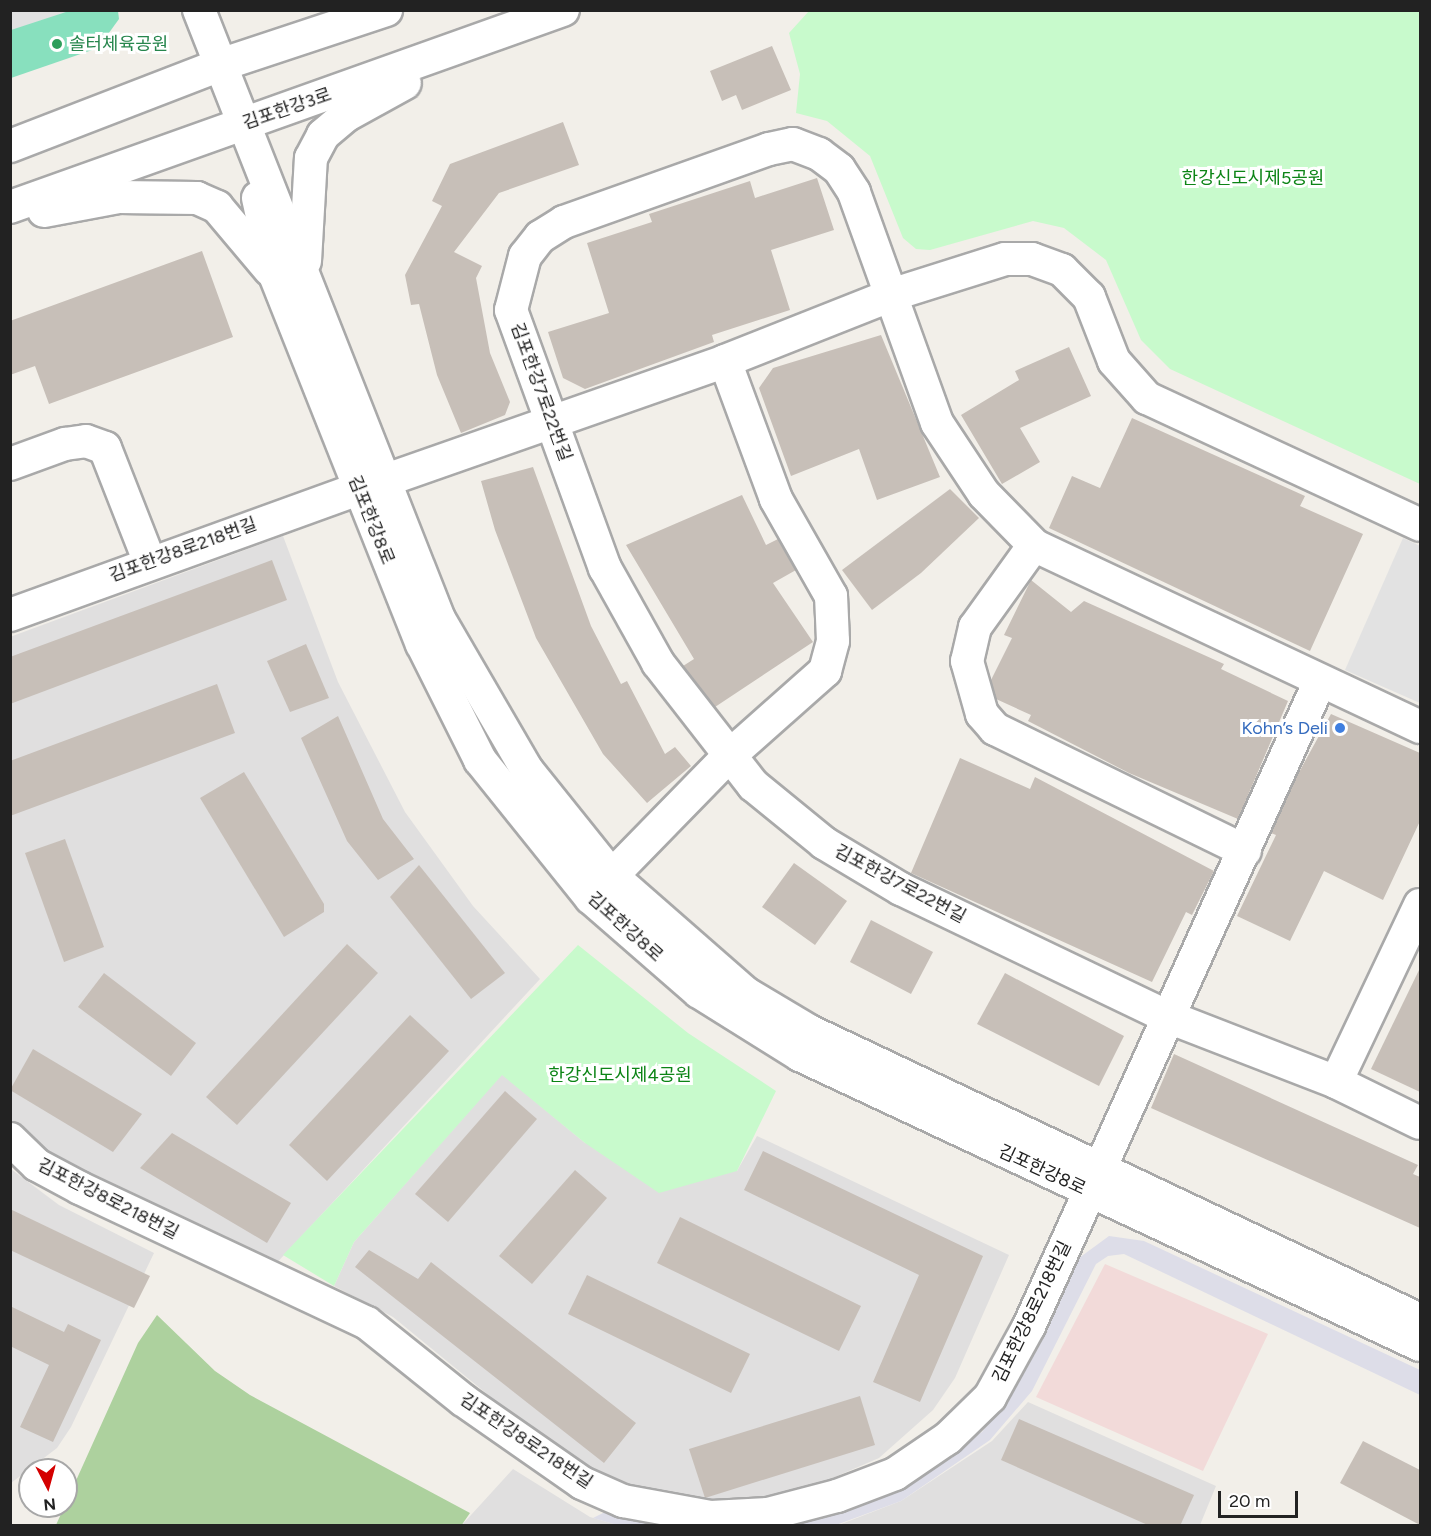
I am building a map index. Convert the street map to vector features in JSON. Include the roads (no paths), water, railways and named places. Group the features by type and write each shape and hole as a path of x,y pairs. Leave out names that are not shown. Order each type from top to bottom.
{"street":[{"name":"김포한강8로","path":"199,10 242,124 290,274 372,485 486,708 573,834 601,887 699,992 800,1055 1420,1320"},
{"path":"10,146 220,65 386,10"},
{"name":"김포한강3로","path":"10,207 473,44 563,10"},
{"path":"290,274 311,158 324,135 348,116 473,44"},
{"name":"김포한강7로22번길","path":"1420,727 1319,683 1034,545 984,494 937,423 894,294 854,192 839,169 794,144 564,222 540,237 525,256 511,310 622,608 728,757 753,785 824,843 901,889 1167,1016 1336,1082 1420,1123"},
{"path":"10,216 119,197 197,198 224,214 290,274"},
{"name":"김포한강8로218번길","path":"10,615 149,560 372,485 725,361 894,294 1005,259 1032,259 1062,270 1089,297 1113,361 1147,399 1420,525"},
{"path":"601,887 728,757 825,671 836,615 831,596 776,499 725,361"},
{"path":"10,464 65,444 86,441 105,448 149,560"},
{"path":"1034,545 975,627 967,661 982,714 995,729 1245,851"},
{"name":"김포한강8로218번길","path":"10,1139 37,1165 80,1188 367,1323 463,1400 582,1483 623,1501 711,1516 768,1514 837,1496 895,1474 948,1438 990,1397 1029,1326 1093,1179 1245,851 1319,683"},
{"path":"1336,1082 1420,904"},
{"name":"김포한강8로","path":"1093,1179 1420,1345"}],"place":[{"name":"솔터체육공원","path":"57,44"},
{"name":"Kohn’s Deli","path":"1340,728"}],"park label":[{"name":"한강신도시제5공원","path":"1253,178"},
{"name":"한강신도시제4공원","path":"620,1075"}]}
